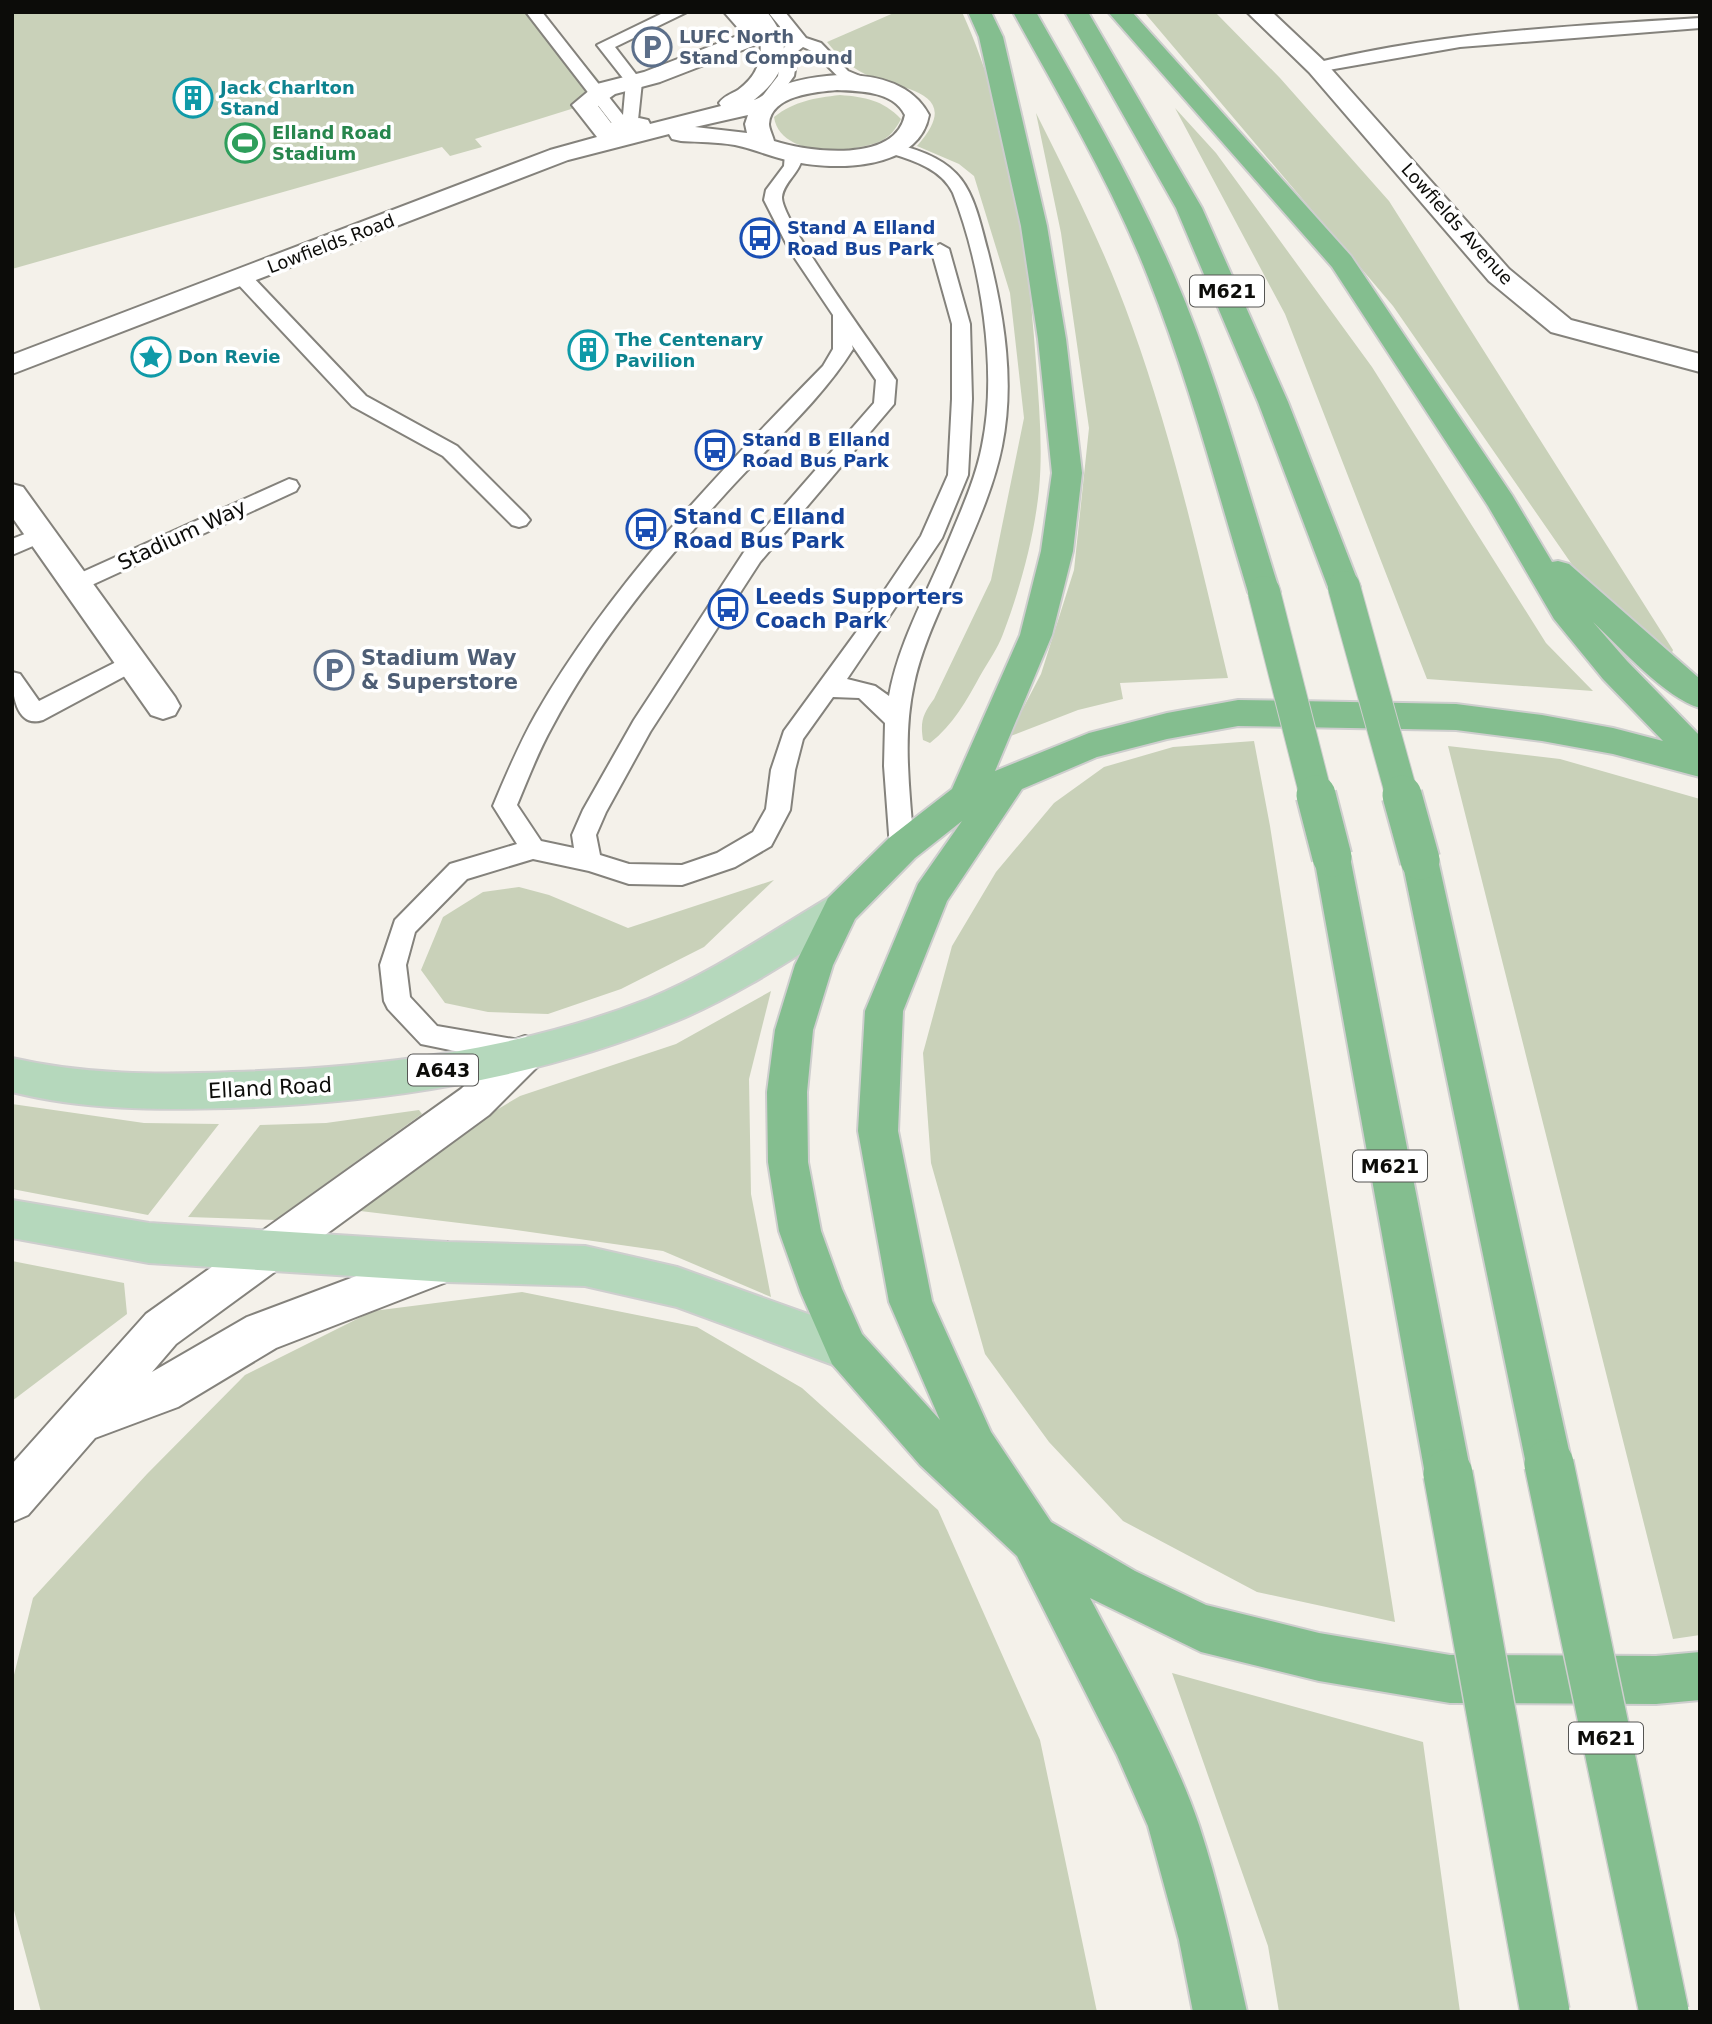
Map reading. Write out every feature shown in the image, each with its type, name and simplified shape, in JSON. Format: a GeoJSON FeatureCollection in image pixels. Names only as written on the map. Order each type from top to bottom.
{"type":"FeatureCollection","features":[{"type":"Feature","properties":{"kind":"highway"},"geometry":{"type":"LineString","coordinates":[[966,798],[1036,635],[1057,551],[1067,473],[1052,340],[1034,226],[990,37],[979,12]]}},
{"type":"Feature","properties":{"kind":"highway","name":"M621"},"geometry":{"type":"LineString","coordinates":[[1024,12],[1073,97],[1136,220],[1177,316],[1264,592],[1332,857],[1448,1474],[1545,2012]]}},
{"type":"Feature","properties":{"kind":"highway","name":"M621"},"geometry":{"type":"LineString","coordinates":[[1076,12],[1189,208],[1273,402],[1344,587],[1420,860],[1664,2012]]}},
{"type":"Feature","properties":{"kind":"highway"},"geometry":{"type":"LineString","coordinates":[[1119,12],[1342,262],[1501,502],[1565,611],[1615,670],[1700,758]]}},
{"type":"Feature","properties":{"kind":"highway"},"geometry":{"type":"LineString","coordinates":[[1523,540],[1682,684],[1700,696]]}},
{"type":"Feature","properties":{"kind":"highway"},"geometry":{"type":"LineString","coordinates":[[1700,764],[1614,741],[1456,717],[1238,713],[1167,726],[1089,746],[966,798],[902,848],[841,909],[814,965],[794,1030],[787,1092],[788,1162],[800,1231],[822,1293],[848,1349],[936,1450],[1034,1539],[1118,1588],[1201,1628],[1319,1657],[1450,1679],[1656,1680],[1700,1676]]}},
{"type":"Feature","properties":{"kind":"highway"},"geometry":{"type":"LineString","coordinates":[[1010,779],[931,895],[884,1011],[878,1131],[911,1302],[975,1447],[1034,1539],[1135,1737],[1172,1824],[1205,1940],[1220,2012]]}},
{"type":"Feature","properties":{"kind":"main road","name":"Elland Road"},"geometry":{"type":"LineString","coordinates":[[12,1075],[130,1092],[254,1090],[361,1082],[438,1071],[597,1035],[663,1010],[712,986],[841,909]]}},
{"type":"Feature","properties":{"kind":"main road","name":"Elland Road"},"geometry":{"type":"LineString","coordinates":[[12,1219],[149,1243],[447,1262],[585,1266],[677,1287],[848,1349]]}},
{"type":"Feature","properties":{"kind":"street"},"geometry":{"type":"LineString","coordinates":[[735,12],[749,26],[750,37],[745,41],[634,82],[606,89],[584,105],[605,132],[634,130],[718,109],[755,90],[768,74],[774,58],[768,27],[755,12]]}},
{"type":"Feature","properties":{"kind":"street","name":"Lowfields Avenue"},"geometry":{"type":"LineString","coordinates":[[1258,12],[1317,68],[1499,275],[1561,326],[1700,363]]}},
{"type":"Feature","properties":{"kind":"street","name":"Lowfields Road"},"geometry":{"type":"LineString","coordinates":[[12,365],[559,155],[634,130],[764,105],[793,90],[841,81],[886,90],[908,101],[917,116],[913,131],[892,149],[843,157],[794,154],[731,137],[634,130]]}},
{"type":"Feature","properties":{"kind":"street"},"geometry":{"type":"LineString","coordinates":[[763,147],[756,134],[755,120],[764,105]]}},
{"type":"Feature","properties":{"kind":"street"},"geometry":{"type":"LineString","coordinates":[[12,494],[26,541],[75,584],[163,706]]}},
{"type":"Feature","properties":{"kind":"street","name":"Elland Road"},"geometry":{"type":"LineString","coordinates":[[12,1499],[161,1329],[475,1101],[525,1053]]}},
{"type":"Feature","properties":{"kind":"street","name":"Elland Road"},"geometry":{"type":"LineString","coordinates":[[76,1423],[162,1391],[262,1332],[447,1262]]}},
{"type":"Feature","properties":{"kind":"lane"},"geometry":{"type":"LineString","coordinates":[[534,12],[598,95]]}},
{"type":"Feature","properties":{"kind":"lane"},"geometry":{"type":"LineString","coordinates":[[638,12],[650,25]]}},
{"type":"Feature","properties":{"kind":"lane"},"geometry":{"type":"LineString","coordinates":[[634,130],[634,82],[606,46],[678,12]]}},
{"type":"Feature","properties":{"kind":"lane"},"geometry":{"type":"LineString","coordinates":[[776,12],[800,41],[815,46],[842,74],[866,84]]}},
{"type":"Feature","properties":{"kind":"lane"},"geometry":{"type":"LineString","coordinates":[[1317,68],[1385,51],[1505,35],[1700,23]]}},
{"type":"Feature","properties":{"kind":"lane"},"geometry":{"type":"LineString","coordinates":[[764,105],[786,76],[790,50],[800,41]]}},
{"type":"Feature","properties":{"kind":"lane"},"geometry":{"type":"LineString","coordinates":[[892,149],[941,169],[955,180],[969,215],[990,294],[998,405],[991,449],[950,563],[912,645],[895,719],[902,848]]}},
{"type":"Feature","properties":{"kind":"lane"},"geometry":{"type":"LineString","coordinates":[[589,861],[584,835],[595,810],[664,693],[752,558],[869,425],[884,404],[887,380],[799,251],[774,200],[775,190],[793,166],[794,154]]}},
{"type":"Feature","properties":{"kind":"lane"},"geometry":{"type":"LineString","coordinates":[[525,1053],[430,1036],[397,1001],[393,965],[404,928],[459,871],[533,849],[589,861],[629,874],[682,875],[726,860],[762,839],[778,810],[783,770],[792,737],[931,538],[958,474],[962,400],[961,324],[940,249]]}},
{"type":"Feature","properties":{"kind":"lane"},"geometry":{"type":"LineString","coordinates":[[243,278],[359,401],[450,451],[519,520]]}},
{"type":"Feature","properties":{"kind":"lane"},"geometry":{"type":"LineString","coordinates":[[533,849],[505,806],[548,712],[604,627],[679,531],[838,361],[843,349],[842,316]]}},
{"type":"Feature","properties":{"kind":"lane","name":"Stadium Way"},"geometry":{"type":"LineString","coordinates":[[75,584],[289,486]]}},
{"type":"Feature","properties":{"kind":"lane"},"geometry":{"type":"LineString","coordinates":[[12,680],[35,714],[131,662]]}},
{"type":"Feature","properties":{"kind":"lane"},"geometry":{"type":"LineString","coordinates":[[827,690],[860,688],[877,697],[895,719]]}},
{"type":"Feature","properties":{"kind":"green space","name":"Elland Road Stadium"},"geometry":{"type":"Polygon","coordinates":[[[12,12],[542,12],[606,89],[584,105],[475,139],[482,147],[450,156],[442,147],[12,269],[12,12]]]}},
{"type":"Feature","properties":{"kind":"green space"},"geometry":{"type":"Polygon","coordinates":[[[896,12],[962,12],[979,53],[1004,139],[1022,230],[1040,426],[1037,508],[1026,563],[1009,617],[998,644],[965,703],[946,728],[930,743],[923,740],[923,718],[991,580],[1024,418],[1010,293],[974,176],[959,164],[917,146],[931,127],[935,113],[931,103],[910,89],[859,71],[827,42],[896,12]]]}},
{"type":"Feature","properties":{"kind":"green space"},"geometry":{"type":"Polygon","coordinates":[[[1144,12],[1215,12],[1280,78],[1389,201],[1673,650],[1666,667],[1591,592],[1393,306],[1144,12]]]}},
{"type":"Feature","properties":{"kind":"green space"},"geometry":{"type":"Polygon","coordinates":[[[840,95],[873,101],[901,119],[892,132],[879,142],[835,150],[802,146],[789,140],[779,130],[774,117],[790,107],[805,101],[840,95]]]}},
{"type":"Feature","properties":{"kind":"green space"},"geometry":{"type":"Polygon","coordinates":[[[1175,108],[1216,153],[1372,367],[1546,643],[1593,691],[1427,679],[1285,314],[1175,108]]]}},
{"type":"Feature","properties":{"kind":"green space"},"geometry":{"type":"Polygon","coordinates":[[[1036,113],[1122,298],[1147,369],[1185,500],[1228,678],[1120,683],[1123,699],[1078,710],[1008,737],[1041,674],[1074,570],[1089,428],[1061,233],[1036,113]]]}},
{"type":"Feature","properties":{"kind":"green space"},"geometry":{"type":"Polygon","coordinates":[[[1254,741],[1270,826],[1395,1622],[1257,1592],[1123,1521],[1049,1442],[985,1354],[931,1163],[923,1053],[952,946],[996,872],[1054,803],[1104,767],[1173,747],[1254,741]]]}},
{"type":"Feature","properties":{"kind":"green space"},"geometry":{"type":"Polygon","coordinates":[[[1448,746],[1560,759],[1700,799],[1700,1635],[1673,1639],[1448,746]]]}},
{"type":"Feature","properties":{"kind":"green space"},"geometry":{"type":"Polygon","coordinates":[[[774,880],[704,947],[621,989],[548,1014],[488,1012],[445,1003],[421,970],[443,917],[483,892],[519,887],[549,895],[628,928],[774,880]]]}},
{"type":"Feature","properties":{"kind":"green space"},"geometry":{"type":"Polygon","coordinates":[[[771,991],[749,1079],[751,1194],[771,1297],[663,1251],[352,1210],[429,1150],[520,1096],[676,1044],[771,991]]]}},
{"type":"Feature","properties":{"kind":"green space"},"geometry":{"type":"Polygon","coordinates":[[[12,1104],[144,1123],[219,1124],[148,1215],[12,1189],[12,1104]]]}},
{"type":"Feature","properties":{"kind":"green space"},"geometry":{"type":"Polygon","coordinates":[[[419,1110],[422,1114],[275,1220],[188,1217],[260,1125],[326,1123],[419,1110]]]}},
{"type":"Feature","properties":{"kind":"green space"},"geometry":{"type":"Polygon","coordinates":[[[12,1261],[124,1283],[127,1314],[12,1401],[12,1261]]]}},
{"type":"Feature","properties":{"kind":"green space"},"geometry":{"type":"Polygon","coordinates":[[[522,1292],[697,1327],[802,1388],[938,1510],[1040,1740],[1097,2012],[41,2012],[12,1903],[12,1683],[33,1598],[147,1474],[245,1375],[373,1311],[522,1292]]]}},
{"type":"Feature","properties":{"kind":"green space"},"geometry":{"type":"Polygon","coordinates":[[[1172,1673],[1423,1742],[1460,2012],[1279,2012],[1268,1946],[1172,1673]]]}},
{"type":"Feature","properties":{"kind":"place","name":"LUFC North Stand Compound"},"geometry":{"type":"Point","coordinates":[652,47]}},
{"type":"Feature","properties":{"kind":"place","name":"Jack Charlton Stand"},"geometry":{"type":"Point","coordinates":[193,98]}},
{"type":"Feature","properties":{"kind":"place","name":"Elland Road Stadium"},"geometry":{"type":"Point","coordinates":[245,143]}},
{"type":"Feature","properties":{"kind":"place","name":"Stand A Elland Road Bus Park"},"geometry":{"type":"Point","coordinates":[760,238]}},
{"type":"Feature","properties":{"kind":"place","name":"The Centenary Pavilion"},"geometry":{"type":"Point","coordinates":[588,350]}},
{"type":"Feature","properties":{"kind":"place","name":"Don Revie"},"geometry":{"type":"Point","coordinates":[151,357]}},
{"type":"Feature","properties":{"kind":"place","name":"Stand B Elland Road Bus Park"},"geometry":{"type":"Point","coordinates":[715,450]}},
{"type":"Feature","properties":{"kind":"place","name":"Stand C Elland Road Bus Park"},"geometry":{"type":"Point","coordinates":[646,529]}},
{"type":"Feature","properties":{"kind":"place","name":"Leeds Supporters Coach Park"},"geometry":{"type":"Point","coordinates":[728,609]}},
{"type":"Feature","properties":{"kind":"place","name":"Stadium Way & Superstore"},"geometry":{"type":"Point","coordinates":[334,670]}}]}
